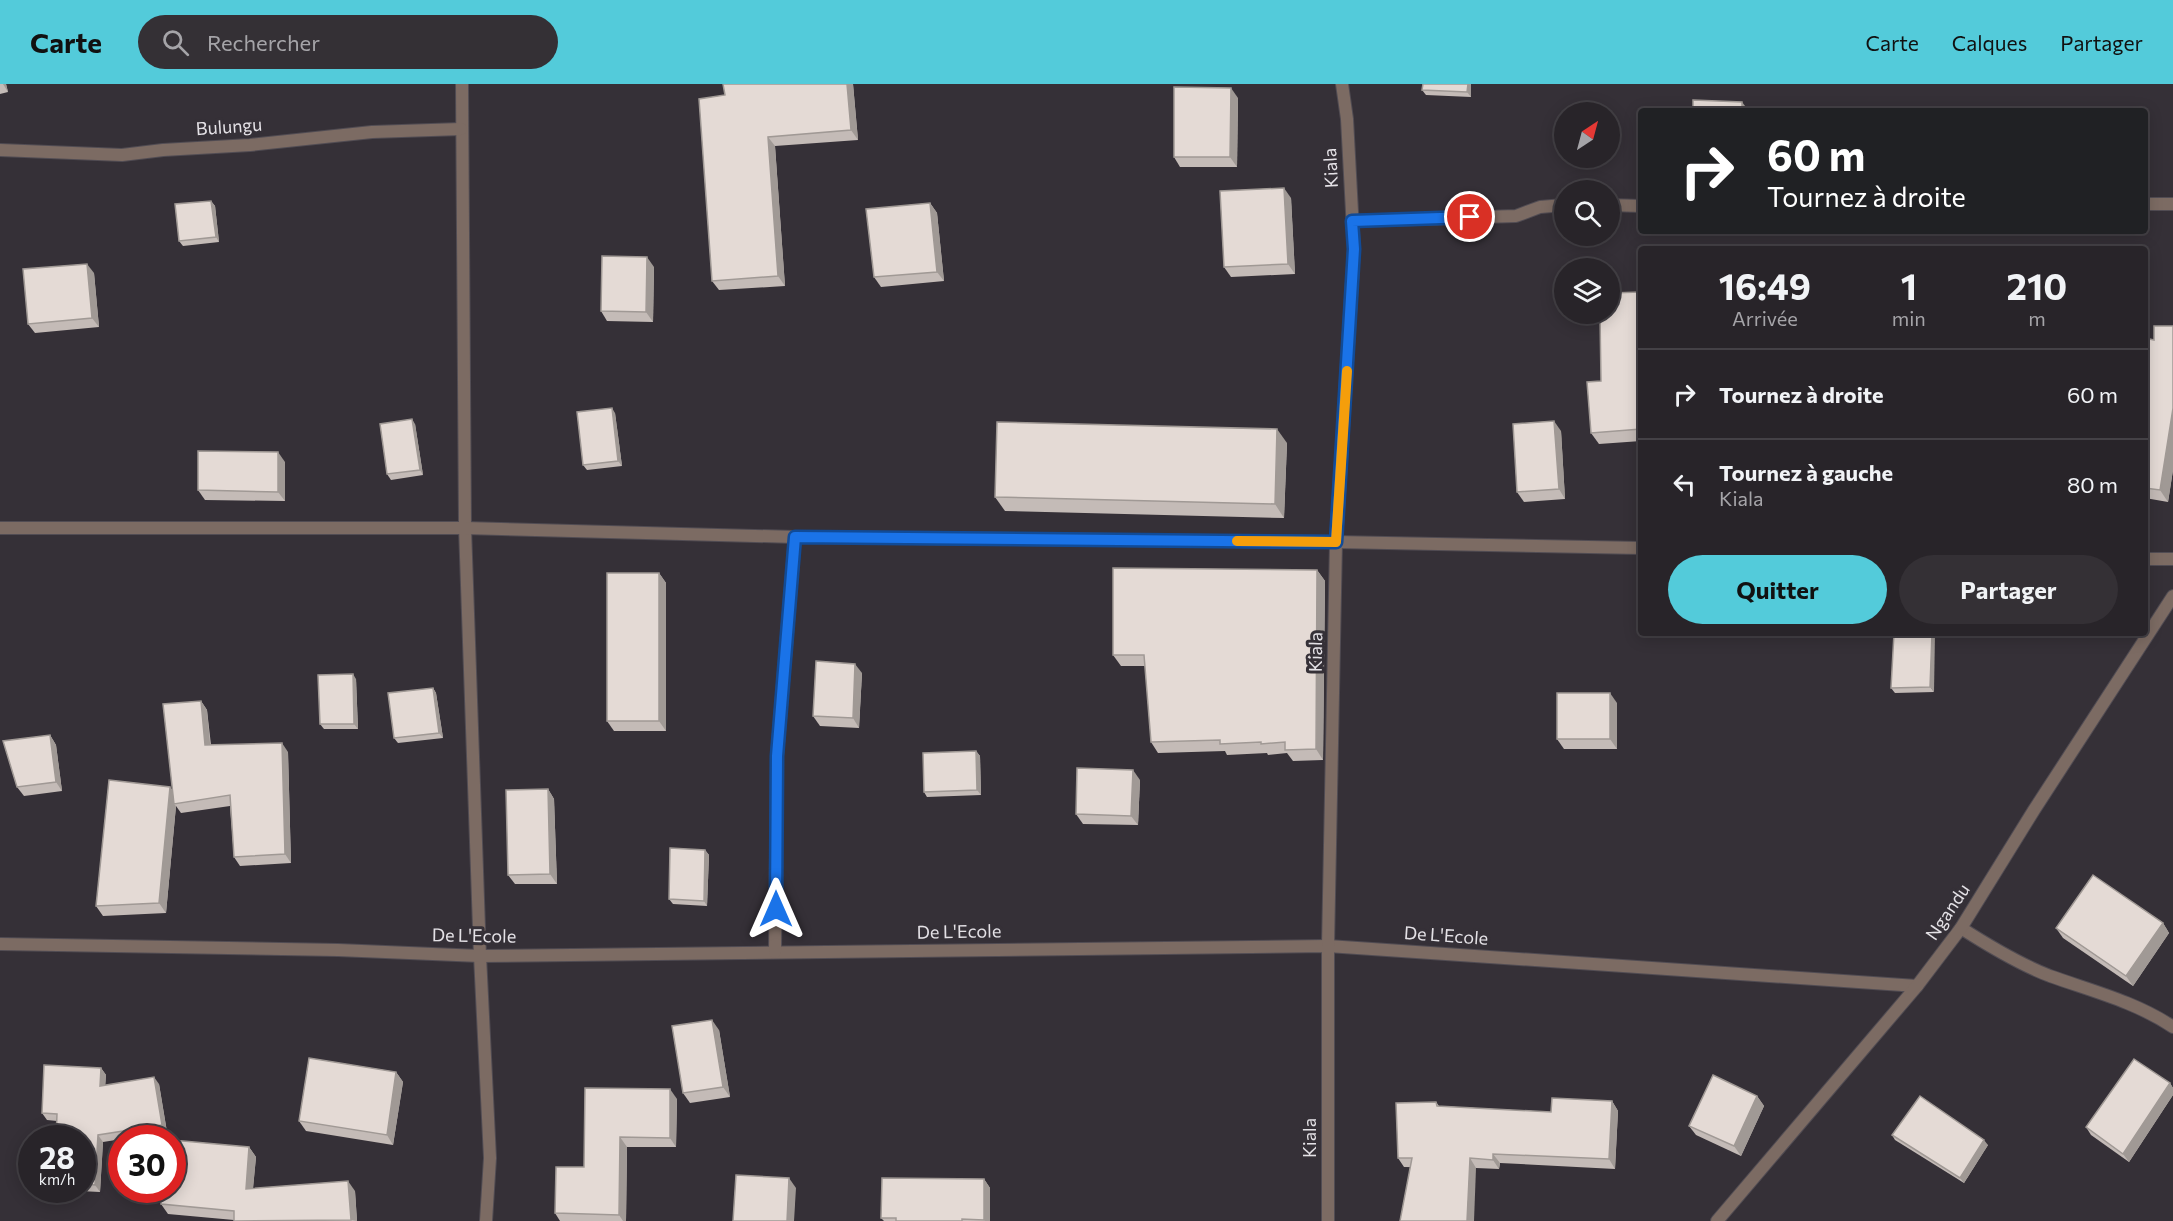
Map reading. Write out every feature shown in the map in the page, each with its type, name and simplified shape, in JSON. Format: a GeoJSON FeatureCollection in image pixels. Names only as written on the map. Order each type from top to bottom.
{"type":"FeatureCollection","features":[{"type":"Feature","properties":{"kind":"street"},"geometry":{"type":"LineString","coordinates":[[462,84],[465,528],[480,956],[490,1158],[486,1221]]}},
{"type":"Feature","properties":{"kind":"street","name":"Kiala"},"geometry":{"type":"LineString","coordinates":[[1328,1221],[1328,946],[1336,542],[1354,249],[1347,119],[1342,84]]}},
{"type":"Feature","properties":{"kind":"street","name":"Bulungu"},"geometry":{"type":"LineString","coordinates":[[0,150],[122,155],[372,132],[461,129]]}},
{"type":"Feature","properties":{"kind":"street"},"geometry":{"type":"LineString","coordinates":[[2148,204],[2173,204]]}},
{"type":"Feature","properties":{"kind":"street"},"geometry":{"type":"LineString","coordinates":[[1620,205],[1638,206]]}},
{"type":"Feature","properties":{"kind":"street"},"geometry":{"type":"LineString","coordinates":[[1352,221],[1516,216],[1540,207],[1554,206]]}},
{"type":"Feature","properties":{"kind":"street"},"geometry":{"type":"LineString","coordinates":[[0,528],[465,528],[795,537],[1336,542],[1638,548]]}},
{"type":"Feature","properties":{"kind":"street"},"geometry":{"type":"LineString","coordinates":[[775,952],[777,756],[795,537]]}},
{"type":"Feature","properties":{"kind":"street"},"geometry":{"type":"LineString","coordinates":[[2148,559],[2173,559]]}},
{"type":"Feature","properties":{"kind":"street","name":"Ngandu"},"geometry":{"type":"LineString","coordinates":[[2148,635],[2173,597]]}},
{"type":"Feature","properties":{"kind":"street","name":"Ngandu"},"geometry":{"type":"LineString","coordinates":[[1717,1221],[1917,986],[1961,928],[2034,810],[2148,636]]}},
{"type":"Feature","properties":{"kind":"street"},"geometry":{"type":"LineString","coordinates":[[1961,928],[1990,946],[2048,975],[2121,1000],[2173,1027]]}},
{"type":"Feature","properties":{"kind":"street","name":"De L'Ecole"},"geometry":{"type":"LineString","coordinates":[[0,944],[315,949],[480,956],[1328,946],[1917,986]]}},
{"type":"Feature","properties":{"kind":"building"},"geometry":{"type":"Polygon","coordinates":[[[723,84],[847,84],[851,130],[768,137],[778,276],[712,281],[699,99],[725,95],[723,84]]]}},
{"type":"Feature","properties":{"kind":"building"},"geometry":{"type":"Polygon","coordinates":[[[1423,84],[1468,84],[1467,92],[1422,90],[1423,84]]]}},
{"type":"Feature","properties":{"kind":"building"},"geometry":{"type":"Polygon","coordinates":[[[1174,87],[1231,88],[1230,157],[1174,157],[1174,87]]]}},
{"type":"Feature","properties":{"kind":"building"},"geometry":{"type":"Polygon","coordinates":[[[1693,100],[1742,102],[1742,108],[1693,108],[1693,100]]]}},
{"type":"Feature","properties":{"kind":"building"},"geometry":{"type":"Polygon","coordinates":[[[1284,188],[1288,264],[1224,267],[1220,191],[1284,188]]]}},
{"type":"Feature","properties":{"kind":"building"},"geometry":{"type":"Polygon","coordinates":[[[211,201],[216,237],[179,241],[175,204],[211,201]]]}},
{"type":"Feature","properties":{"kind":"building"},"geometry":{"type":"Polygon","coordinates":[[[930,203],[937,272],[874,277],[866,209],[930,203]]]}},
{"type":"Feature","properties":{"kind":"building"},"geometry":{"type":"Polygon","coordinates":[[[602,256],[647,257],[646,312],[601,311],[602,256]]]}},
{"type":"Feature","properties":{"kind":"building"},"geometry":{"type":"Polygon","coordinates":[[[87,264],[92,318],[28,324],[23,269],[87,264]]]}},
{"type":"Feature","properties":{"kind":"building"},"geometry":{"type":"Polygon","coordinates":[[[1638,292],[1638,429],[1591,433],[1587,382],[1601,381],[1600,324],[1620,324],[1620,293],[1638,292]]]}},
{"type":"Feature","properties":{"kind":"building"},"geometry":{"type":"Polygon","coordinates":[[[2154,326],[2173,326],[2173,408],[2160,490],[2148,488],[2148,339],[2154,340],[2154,326]]]}},
{"type":"Feature","properties":{"kind":"building"},"geometry":{"type":"Polygon","coordinates":[[[612,408],[618,461],[583,465],[577,412],[612,408]]]}},
{"type":"Feature","properties":{"kind":"building"},"geometry":{"type":"Polygon","coordinates":[[[412,419],[420,470],[387,474],[380,424],[412,419]]]}},
{"type":"Feature","properties":{"kind":"building"},"geometry":{"type":"Polygon","coordinates":[[[1554,421],[1559,489],[1517,492],[1513,424],[1554,421]]]}},
{"type":"Feature","properties":{"kind":"building"},"geometry":{"type":"Polygon","coordinates":[[[997,422],[1277,429],[1275,504],[995,497],[997,422]]]}},
{"type":"Feature","properties":{"kind":"building"},"geometry":{"type":"Polygon","coordinates":[[[198,451],[278,452],[278,492],[198,490],[198,451]]]}},
{"type":"Feature","properties":{"kind":"building"},"geometry":{"type":"Polygon","coordinates":[[[1113,568],[1317,570],[1316,749],[1285,750],[1285,742],[1220,744],[1220,740],[1151,742],[1144,655],[1113,655],[1113,568]]]}},
{"type":"Feature","properties":{"kind":"building"},"geometry":{"type":"Polygon","coordinates":[[[607,573],[659,573],[659,721],[607,721],[607,573]]]}},
{"type":"Feature","properties":{"kind":"building"},"geometry":{"type":"Polygon","coordinates":[[[1894,636],[1932,636],[1930,687],[1891,688],[1894,636]]]}},
{"type":"Feature","properties":{"kind":"building"},"geometry":{"type":"Polygon","coordinates":[[[816,661],[855,664],[853,718],[813,716],[816,661]]]}},
{"type":"Feature","properties":{"kind":"building"},"geometry":{"type":"Polygon","coordinates":[[[353,674],[354,724],[320,724],[318,675],[353,674]]]}},
{"type":"Feature","properties":{"kind":"building"},"geometry":{"type":"Polygon","coordinates":[[[433,688],[439,733],[394,738],[388,693],[433,688]]]}},
{"type":"Feature","properties":{"kind":"building"},"geometry":{"type":"Polygon","coordinates":[[[1557,693],[1610,693],[1610,739],[1557,739],[1557,693]]]}},
{"type":"Feature","properties":{"kind":"building"},"geometry":{"type":"Polygon","coordinates":[[[201,701],[205,745],[282,743],[285,854],[234,857],[230,795],[174,804],[163,704],[201,701]]]}},
{"type":"Feature","properties":{"kind":"building"},"geometry":{"type":"Polygon","coordinates":[[[50,735],[56,782],[17,787],[3,741],[50,735]]]}},
{"type":"Feature","properties":{"kind":"building"},"geometry":{"type":"Polygon","coordinates":[[[976,751],[977,790],[924,792],[923,753],[976,751]]]}},
{"type":"Feature","properties":{"kind":"building"},"geometry":{"type":"Polygon","coordinates":[[[1077,768],[1133,770],[1131,816],[1076,814],[1077,768]]]}},
{"type":"Feature","properties":{"kind":"building"},"geometry":{"type":"Polygon","coordinates":[[[109,780],[170,787],[159,903],[96,906],[109,780]]]}},
{"type":"Feature","properties":{"kind":"building"},"geometry":{"type":"Polygon","coordinates":[[[548,789],[550,874],[508,875],[506,790],[548,789]]]}},
{"type":"Feature","properties":{"kind":"building"},"geometry":{"type":"Polygon","coordinates":[[[670,848],[705,850],[704,901],[669,899],[670,848]]]}},
{"type":"Feature","properties":{"kind":"building"},"geometry":{"type":"Polygon","coordinates":[[[2093,875],[2163,923],[2126,976],[2056,928],[2093,875]]]}},
{"type":"Feature","properties":{"kind":"building"},"geometry":{"type":"Polygon","coordinates":[[[712,1020],[723,1087],[683,1093],[672,1026],[712,1020]]]}},
{"type":"Feature","properties":{"kind":"building"},"geometry":{"type":"Polygon","coordinates":[[[309,1058],[396,1072],[387,1135],[299,1121],[309,1058]]]}},
{"type":"Feature","properties":{"kind":"building"},"geometry":{"type":"Polygon","coordinates":[[[2134,1059],[2170,1083],[2123,1154],[2086,1127],[2134,1059]]]}},
{"type":"Feature","properties":{"kind":"building"},"geometry":{"type":"Polygon","coordinates":[[[44,1065],[101,1068],[100,1086],[154,1077],[162,1125],[108,1125],[108,1133],[98,1135],[96,1168],[96,1125],[57,1125],[57,1114],[42,1113],[44,1065]]]}},
{"type":"Feature","properties":{"kind":"building"},"geometry":{"type":"Polygon","coordinates":[[[1713,1075],[1757,1096],[1734,1146],[1689,1126],[1713,1075]]]}},
{"type":"Feature","properties":{"kind":"building"},"geometry":{"type":"Polygon","coordinates":[[[585,1088],[670,1089],[670,1138],[620,1137],[619,1215],[555,1213],[556,1167],[584,1167],[585,1088]]]}},
{"type":"Feature","properties":{"kind":"building"},"geometry":{"type":"Polygon","coordinates":[[[1920,1096],[1984,1140],[1960,1178],[1892,1135],[1920,1096]]]}},
{"type":"Feature","properties":{"kind":"building"},"geometry":{"type":"Polygon","coordinates":[[[1552,1098],[1612,1101],[1609,1159],[1493,1154],[1493,1160],[1470,1158],[1467,1221],[1400,1221],[1412,1158],[1398,1158],[1396,1103],[1436,1102],[1437,1106],[1551,1112],[1552,1098]]]}},
{"type":"Feature","properties":{"kind":"building"},"geometry":{"type":"Polygon","coordinates":[[[186,1141],[249,1147],[246,1189],[348,1181],[351,1220],[234,1221],[234,1211],[161,1204],[186,1203],[186,1141]]]}},
{"type":"Feature","properties":{"kind":"building"},"geometry":{"type":"Polygon","coordinates":[[[736,1175],[789,1178],[787,1221],[733,1221],[736,1175]]]}},
{"type":"Feature","properties":{"kind":"building"},"geometry":{"type":"Polygon","coordinates":[[[882,1178],[984,1179],[984,1220],[896,1221],[896,1218],[881,1218],[882,1178]]]}},
{"type":"Feature","properties":{"kind":"slow traffic"},"geometry":{"type":"LineString","coordinates":[[1237,541],[1336,542],[1347,371]]}},
{"type":"Feature","properties":{"kind":"route"},"geometry":{"type":"LineString","coordinates":[[776,909],[777,756],[795,537],[1336,542],[1354,249],[1352,221],[1470,217]]}}]}
